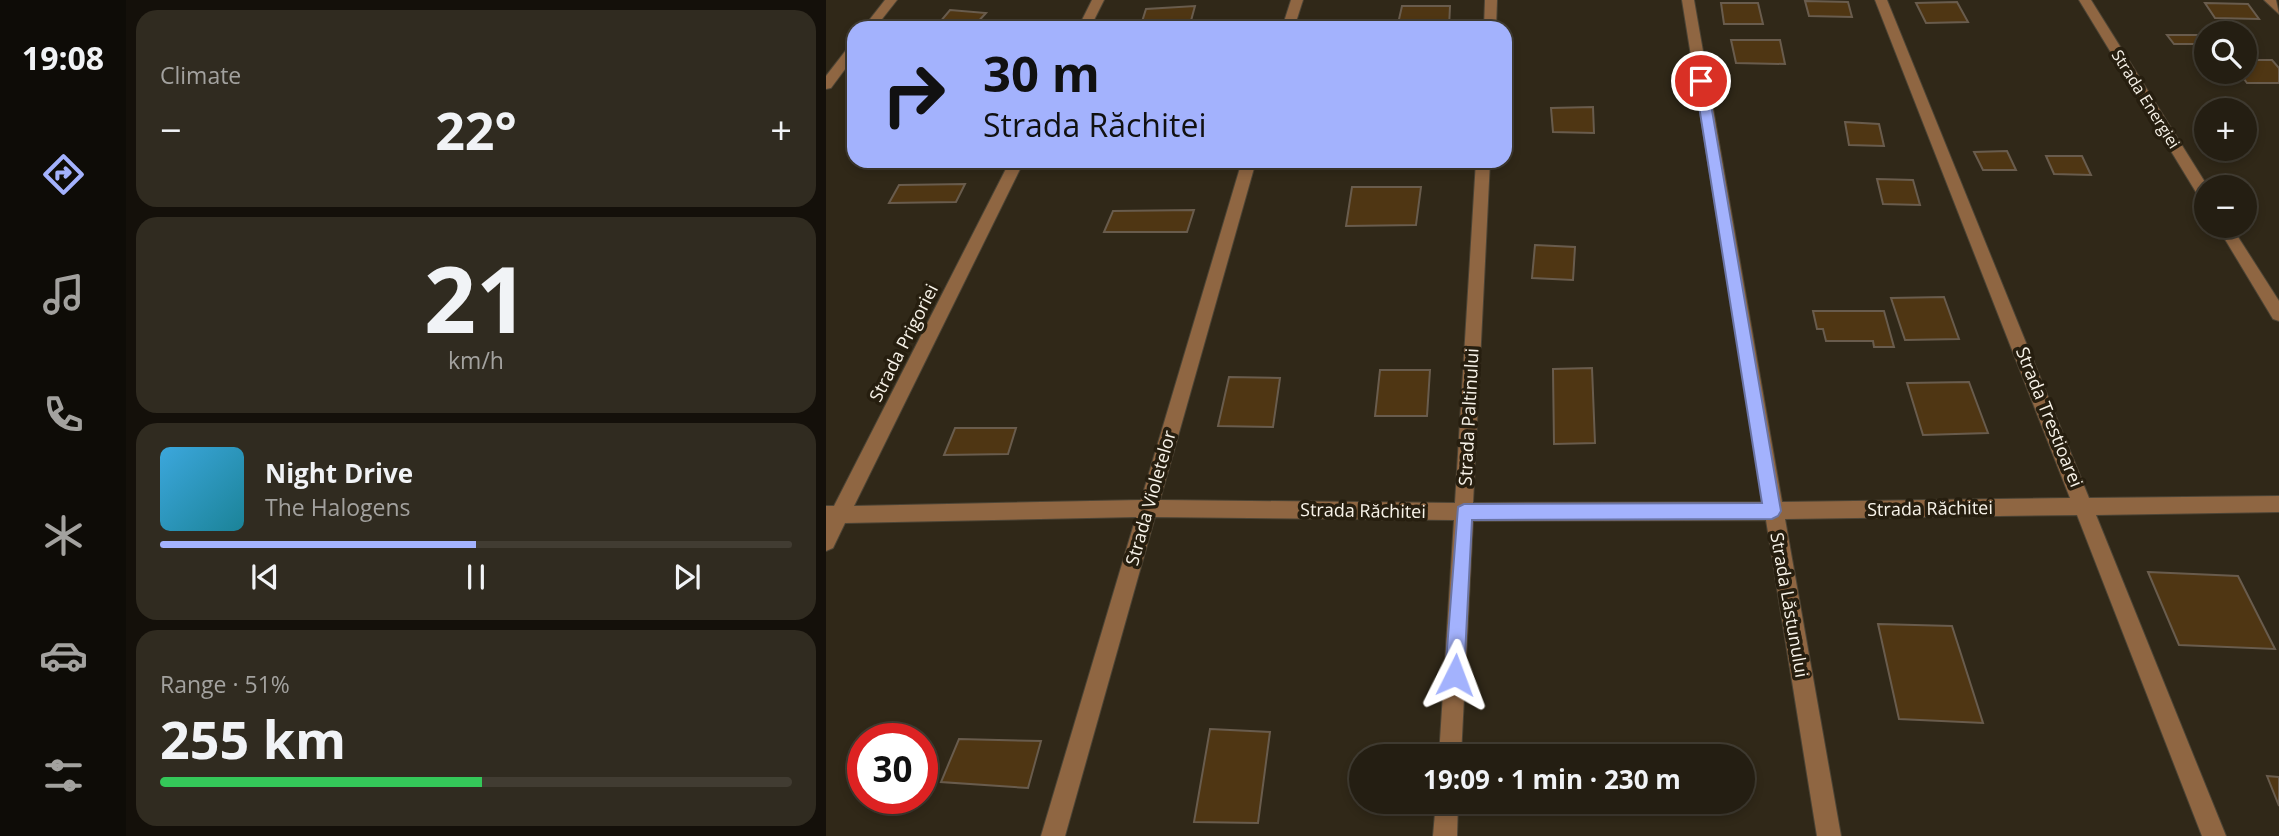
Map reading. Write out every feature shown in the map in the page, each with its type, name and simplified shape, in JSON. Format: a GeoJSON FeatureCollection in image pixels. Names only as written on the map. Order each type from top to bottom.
{"type":"FeatureCollection","features":[{"type":"Feature","properties":{"kind":"street"},"geometry":{"type":"LineString","coordinates":[[874,21],[891,0]]}},
{"type":"Feature","properties":{"kind":"street"},"geometry":{"type":"LineString","coordinates":[[1088,21],[1098,0]]}},
{"type":"Feature","properties":{"kind":"street"},"geometry":{"type":"LineString","coordinates":[[1290,21],[1297,0]]}},
{"type":"Feature","properties":{"kind":"street"},"geometry":{"type":"LineString","coordinates":[[1490,21],[1492,0]]}},
{"type":"Feature","properties":{"kind":"street","name":"Strada Lăstunului"},"geometry":{"type":"LineString","coordinates":[[1688,0],[1772,511],[1829,836]]}},
{"type":"Feature","properties":{"kind":"street","name":"Strada Trestioarei"},"geometry":{"type":"LineString","coordinates":[[1881,0],[2214,836]]}},
{"type":"Feature","properties":{"kind":"street","name":"Strada Energiei"},"geometry":{"type":"LineString","coordinates":[[2085,0],[2194,177]]}},
{"type":"Feature","properties":{"kind":"street"},"geometry":{"type":"LineString","coordinates":[[2270,0],[2279,10]]}},
{"type":"Feature","properties":{"kind":"street"},"geometry":{"type":"LineString","coordinates":[[826,85],[847,57]]}},
{"type":"Feature","properties":{"kind":"street","name":"Strada Prigoriei"},"geometry":{"type":"LineString","coordinates":[[826,542],[833,515],[1013,168]]}},
{"type":"Feature","properties":{"kind":"street","name":"Strada Violetelor"},"geometry":{"type":"LineString","coordinates":[[1053,836],[1248,168]]}},
{"type":"Feature","properties":{"kind":"street","name":"Strada Paltinului"},"geometry":{"type":"LineString","coordinates":[[1451,744],[1483,168]]}},
{"type":"Feature","properties":{"kind":"street"},"geometry":{"type":"LineString","coordinates":[[2231,238],[2279,315]]}},
{"type":"Feature","properties":{"kind":"street","name":"Strada Răchitei"},"geometry":{"type":"LineString","coordinates":[[833,515],[1148,508],[1464,512],[1772,511],[2279,504]]}},
{"type":"Feature","properties":{"kind":"street"},"geometry":{"type":"LineString","coordinates":[[1445,836],[1446,814]]}},
{"type":"Feature","properties":{"kind":"building"},"geometry":{"type":"Polygon","coordinates":[[[1805,1],[1848,2],[1852,17],[1809,16],[1805,1]]]}},
{"type":"Feature","properties":{"kind":"building"},"geometry":{"type":"Polygon","coordinates":[[[1957,2],[1968,22],[1926,23],[1916,3],[1957,2]]]}},
{"type":"Feature","properties":{"kind":"building"},"geometry":{"type":"Polygon","coordinates":[[[1721,3],[1758,3],[1763,24],[1724,24],[1721,3]]]}},
{"type":"Feature","properties":{"kind":"building"},"geometry":{"type":"Polygon","coordinates":[[[2205,3],[2248,4],[2259,19],[2215,18],[2205,3]]]}},
{"type":"Feature","properties":{"kind":"building"},"geometry":{"type":"Polygon","coordinates":[[[1195,6],[1191,21],[1142,21],[1146,9],[1195,6]]]}},
{"type":"Feature","properties":{"kind":"building"},"geometry":{"type":"Polygon","coordinates":[[[1402,6],[1450,6],[1449,21],[1399,21],[1402,6]]]}},
{"type":"Feature","properties":{"kind":"building"},"geometry":{"type":"Polygon","coordinates":[[[950,10],[986,13],[979,21],[941,21],[950,10]]]}},
{"type":"Feature","properties":{"kind":"building"},"geometry":{"type":"Polygon","coordinates":[[[2167,35],[2194,35],[2194,44],[2174,44],[2167,35]]]}},
{"type":"Feature","properties":{"kind":"building"},"geometry":{"type":"Polygon","coordinates":[[[1731,40],[1780,40],[1785,64],[1736,63],[1731,40]]]}},
{"type":"Feature","properties":{"kind":"building"},"geometry":{"type":"Polygon","coordinates":[[[2257,60],[2272,60],[2279,68],[2279,83],[2257,83],[2257,60]]]}},
{"type":"Feature","properties":{"kind":"building"},"geometry":{"type":"Polygon","coordinates":[[[1593,107],[1594,133],[1553,132],[1551,108],[1593,107]]]}},
{"type":"Feature","properties":{"kind":"building"},"geometry":{"type":"Polygon","coordinates":[[[1845,122],[1879,124],[1884,146],[1849,145],[1845,122]]]}},
{"type":"Feature","properties":{"kind":"building"},"geometry":{"type":"Polygon","coordinates":[[[2007,151],[2016,170],[1983,170],[1974,152],[2007,151]]]}},
{"type":"Feature","properties":{"kind":"building"},"geometry":{"type":"Polygon","coordinates":[[[2046,156],[2082,156],[2091,175],[2054,174],[2046,156]]]}},
{"type":"Feature","properties":{"kind":"building"},"geometry":{"type":"Polygon","coordinates":[[[1877,179],[1913,180],[1920,205],[1883,204],[1877,179]]]}},
{"type":"Feature","properties":{"kind":"building"},"geometry":{"type":"Polygon","coordinates":[[[965,184],[956,202],[889,203],[899,185],[965,184]]]}},
{"type":"Feature","properties":{"kind":"building"},"geometry":{"type":"Polygon","coordinates":[[[1352,187],[1421,187],[1416,225],[1346,226],[1352,187]]]}},
{"type":"Feature","properties":{"kind":"building"},"geometry":{"type":"Polygon","coordinates":[[[1194,210],[1187,232],[1104,232],[1113,211],[1194,210]]]}},
{"type":"Feature","properties":{"kind":"building"},"geometry":{"type":"Polygon","coordinates":[[[1535,245],[1575,247],[1573,280],[1532,278],[1535,245]]]}},
{"type":"Feature","properties":{"kind":"building"},"geometry":{"type":"Polygon","coordinates":[[[1944,297],[1959,339],[1905,340],[1891,298],[1944,297]]]}},
{"type":"Feature","properties":{"kind":"building"},"geometry":{"type":"Polygon","coordinates":[[[1813,311],[1884,311],[1894,347],[1874,347],[1873,341],[1826,341],[1823,329],[1817,329],[1813,311]]]}},
{"type":"Feature","properties":{"kind":"building"},"geometry":{"type":"Polygon","coordinates":[[[1592,368],[1595,443],[1554,444],[1553,369],[1592,368]]]}},
{"type":"Feature","properties":{"kind":"building"},"geometry":{"type":"Polygon","coordinates":[[[1380,370],[1430,370],[1427,416],[1375,416],[1380,370]]]}},
{"type":"Feature","properties":{"kind":"building"},"geometry":{"type":"Polygon","coordinates":[[[1229,377],[1280,378],[1273,427],[1218,426],[1229,377]]]}},
{"type":"Feature","properties":{"kind":"building"},"geometry":{"type":"Polygon","coordinates":[[[1969,382],[1988,433],[1923,435],[1907,383],[1969,382]]]}},
{"type":"Feature","properties":{"kind":"building"},"geometry":{"type":"Polygon","coordinates":[[[955,428],[1016,428],[1008,454],[944,455],[955,428]]]}},
{"type":"Feature","properties":{"kind":"building"},"geometry":{"type":"Polygon","coordinates":[[[2148,572],[2238,576],[2275,649],[2179,645],[2148,572]]]}},
{"type":"Feature","properties":{"kind":"building"},"geometry":{"type":"Polygon","coordinates":[[[1878,624],[1952,626],[1983,723],[1899,719],[1878,624]]]}},
{"type":"Feature","properties":{"kind":"building"},"geometry":{"type":"Polygon","coordinates":[[[1210,729],[1270,732],[1258,823],[1194,822],[1210,729]]]}},
{"type":"Feature","properties":{"kind":"building"},"geometry":{"type":"Polygon","coordinates":[[[959,739],[1041,741],[1028,788],[941,782],[959,739]]]}},
{"type":"Feature","properties":{"kind":"building"},"geometry":{"type":"Polygon","coordinates":[[[2267,776],[2279,777],[2279,806],[2267,776]]]}},
{"type":"Feature","properties":{"kind":"route"},"geometry":{"type":"LineString","coordinates":[[1455,675],[1464,512],[1772,511],[1701,81]]}}]}
